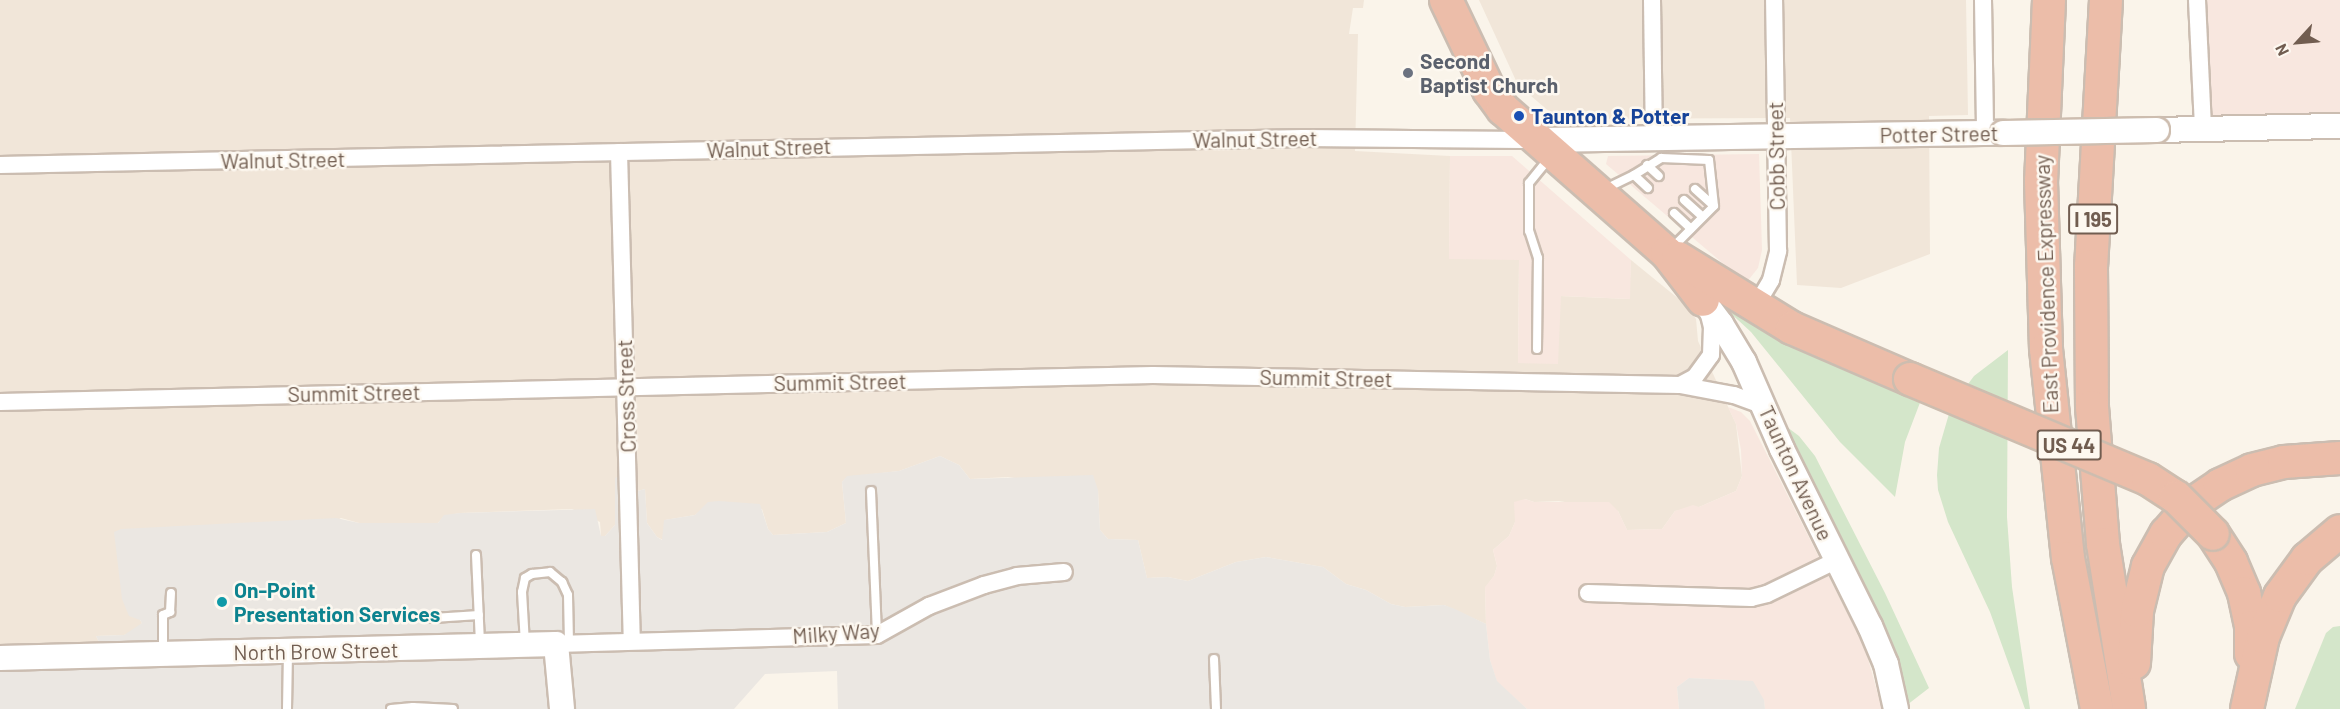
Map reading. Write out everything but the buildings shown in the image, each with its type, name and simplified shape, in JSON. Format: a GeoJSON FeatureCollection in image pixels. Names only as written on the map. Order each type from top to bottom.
{"type":"FeatureCollection","features":[{"type":"Feature","properties":{"kind":"highway","name":"Taunton Avenue"},"geometry":{"type":"LineString","coordinates":[[1446,0],[1489,90],[1503,109],[1667,253],[1702,300]]}},
{"type":"Feature","properties":{"kind":"highway","name":"East Providence Expressway"},"geometry":{"type":"LineString","coordinates":[[2049,0],[2040,181],[2046,349],[2067,546],[2097,709]]}},
{"type":"Feature","properties":{"kind":"highway","name":"East Providence Expressway"},"geometry":{"type":"LineString","coordinates":[[2106,0],[2092,248],[2092,407],[2103,544],[2129,709]]}},
{"type":"Feature","properties":{"kind":"highway","name":"Taunton Avenue"},"geometry":{"type":"LineString","coordinates":[[1667,253],[1697,268],[1755,307]]}},
{"type":"Feature","properties":{"kind":"highway","name":"US 44"},"geometry":{"type":"LineString","coordinates":[[1755,307],[1812,338],[2148,479],[2176,497],[2213,534],[2232,562],[2249,610],[2252,646],[2246,709]]}},
{"type":"Feature","properties":{"kind":"highway"},"geometry":{"type":"LineString","coordinates":[[2135,709],[2134,658],[2142,589],[2156,550],[2179,518],[2205,494],[2252,470],[2284,462],[2340,458]]}},
{"type":"Feature","properties":{"kind":"highway"},"geometry":{"type":"LineString","coordinates":[[2246,709],[2263,637],[2280,596],[2307,559],[2340,531]]}},
{"type":"Feature","properties":{"kind":"street"},"geometry":{"type":"LineString","coordinates":[[1652,0],[1659,145]]}},
{"type":"Feature","properties":{"kind":"street","name":"Cobb Street"},"geometry":{"type":"LineString","coordinates":[[1755,307],[1771,280],[1776,262],[1774,0]]}},
{"type":"Feature","properties":{"kind":"street"},"geometry":{"type":"LineString","coordinates":[[1983,0],[1994,133]]}},
{"type":"Feature","properties":{"kind":"street"},"geometry":{"type":"LineString","coordinates":[[2197,0],[2203,129]]}},
{"type":"Feature","properties":{"kind":"street","name":"Potter Street"},"geometry":{"type":"LineString","coordinates":[[1545,146],[1659,145],[1776,136],[2340,126]]}},
{"type":"Feature","properties":{"kind":"street","name":"Walnut Street"},"geometry":{"type":"LineString","coordinates":[[0,165],[1291,138],[1545,146]]}},
{"type":"Feature","properties":{"kind":"street","name":"Cross Street"},"geometry":{"type":"LineString","coordinates":[[619,152],[632,641]]}},
{"type":"Feature","properties":{"kind":"street"},"geometry":{"type":"LineString","coordinates":[[1680,386],[1695,377],[1711,355],[1712,327],[1702,300]]}},
{"type":"Feature","properties":{"kind":"street","name":"Taunton Avenue"},"geometry":{"type":"LineString","coordinates":[[1702,300],[1736,349],[1782,449],[1879,645],[1891,680],[1896,709]]}},
{"type":"Feature","properties":{"kind":"street","name":"Summit Street"},"geometry":{"type":"LineString","coordinates":[[0,402],[1153,375],[1680,386],[1734,395],[1764,406]]}},
{"type":"Feature","properties":{"kind":"street"},"geometry":{"type":"LineString","coordinates":[[1588,592],[1751,598],[1775,591],[1837,560]]}},
{"type":"Feature","properties":{"kind":"street","name":"Milky Way"},"geometry":{"type":"LineString","coordinates":[[632,641],[876,635],[929,606],[984,585],[1017,576],[1064,572]]}},
{"type":"Feature","properties":{"kind":"street","name":"North Brow Street"},"geometry":{"type":"LineString","coordinates":[[0,658],[480,647],[632,641]]}},
{"type":"Feature","properties":{"kind":"street"},"geometry":{"type":"LineString","coordinates":[[562,643],[562,709]]}},
{"type":"Feature","properties":{"kind":"lane"},"geometry":{"type":"LineString","coordinates":[[1659,145],[1669,165]]}},
{"type":"Feature","properties":{"kind":"lane"},"geometry":{"type":"LineString","coordinates":[[1597,192],[1634,176],[1647,165],[1659,145]]}},
{"type":"Feature","properties":{"kind":"lane"},"geometry":{"type":"LineString","coordinates":[[1659,145],[1709,160],[1714,206]]}},
{"type":"Feature","properties":{"kind":"lane"},"geometry":{"type":"LineString","coordinates":[[1537,349],[1538,258],[1529,231],[1529,183],[1545,146]]}},
{"type":"Feature","properties":{"kind":"lane"},"geometry":{"type":"LineString","coordinates":[[1647,165],[1659,176]]}},
{"type":"Feature","properties":{"kind":"lane"},"geometry":{"type":"LineString","coordinates":[[1634,176],[1648,188]]}},
{"type":"Feature","properties":{"kind":"lane"},"geometry":{"type":"LineString","coordinates":[[1695,189],[1714,206]]}},
{"type":"Feature","properties":{"kind":"lane"},"geometry":{"type":"LineString","coordinates":[[1684,200],[1703,217]]}},
{"type":"Feature","properties":{"kind":"lane"},"geometry":{"type":"LineString","coordinates":[[1667,253],[1714,206]]}},
{"type":"Feature","properties":{"kind":"lane"},"geometry":{"type":"LineString","coordinates":[[1674,213],[1691,229]]}},
{"type":"Feature","properties":{"kind":"lane"},"geometry":{"type":"LineString","coordinates":[[871,491],[876,635]]}},
{"type":"Feature","properties":{"kind":"lane"},"geometry":{"type":"LineString","coordinates":[[476,555],[480,647]]}},
{"type":"Feature","properties":{"kind":"lane"},"geometry":{"type":"LineString","coordinates":[[525,645],[522,592],[525,578],[532,573],[550,572],[562,582],[568,595],[562,643]]}},
{"type":"Feature","properties":{"kind":"lane"},"geometry":{"type":"LineString","coordinates":[[163,654],[163,615],[170,612],[171,593]]}},
{"type":"Feature","properties":{"kind":"lane"},"geometry":{"type":"LineString","coordinates":[[433,618],[479,615]]}},
{"type":"Feature","properties":{"kind":"lane"},"geometry":{"type":"LineString","coordinates":[[286,709],[288,652]]}},
{"type":"Feature","properties":{"kind":"lane"},"geometry":{"type":"LineString","coordinates":[[1214,659],[1216,709]]}},
{"type":"Feature","properties":{"kind":"lane"},"geometry":{"type":"LineString","coordinates":[[391,709],[413,707],[453,709]]}},
{"type":"Feature","properties":{"kind":"shaded area"},"geometry":{"type":"Polygon","coordinates":[[[0,0],[1364,0],[1363,8],[1353,8],[1349,34],[1358,34],[1355,151],[1450,156],[1449,259],[1519,259],[1518,363],[1560,296],[1629,299],[1631,260],[1685,304],[1696,319],[1698,341],[1736,424],[1742,476],[1736,491],[1699,507],[1675,511],[1662,529],[1627,530],[1618,511],[1559,501],[1534,502],[1525,499],[1509,536],[1493,550],[1497,566],[1494,576],[1485,588],[1486,624],[1444,605],[1405,607],[1391,604],[1366,590],[1346,584],[1323,567],[1266,557],[1236,562],[1188,581],[1168,577],[1147,578],[1138,540],[1108,539],[1100,530],[1098,490],[1008,477],[970,479],[959,465],[940,456],[899,471],[847,477],[842,482],[846,523],[827,532],[773,535],[768,529],[762,509],[704,508],[695,515],[665,520],[663,540],[657,537],[647,523],[645,489],[634,492],[615,478],[617,516],[615,525],[605,536],[601,536],[600,522],[572,509],[460,513],[444,516],[438,523],[359,523],[341,518],[140,620],[142,623],[134,631],[124,635],[96,636],[102,648],[0,654],[0,0]]]}},
{"type":"Feature","properties":{"kind":"shaded area"},"geometry":{"type":"Polygon","coordinates":[[[1479,0],[1966,0],[1968,115],[1929,116],[1930,254],[1841,288],[1797,285],[1790,118],[1558,119],[1518,85],[1479,0]]]}},
{"type":"Feature","properties":{"kind":"shaded area"},"geometry":{"type":"Polygon","coordinates":[[[2196,0],[2340,0],[2340,127],[2205,128],[2196,0]]]}},
{"type":"Feature","properties":{"kind":"shaded area"},"geometry":{"type":"Polygon","coordinates":[[[1759,154],[1762,250],[1758,268],[1746,283],[1606,164],[1608,156],[1759,154]]]}},
{"type":"Feature","properties":{"kind":"shaded area"},"geometry":{"type":"Polygon","coordinates":[[[1450,156],[1512,156],[1631,260],[1630,299],[1561,296],[1558,364],[1518,363],[1519,260],[1449,259],[1450,156]]]}},
{"type":"Feature","properties":{"kind":"shaded area"},"geometry":{"type":"Polygon","coordinates":[[[1728,407],[1741,412],[1750,421],[1865,648],[1882,709],[1765,709],[1764,700],[1731,680],[1689,678],[1677,687],[1679,709],[1527,709],[1497,682],[1490,660],[1486,624],[1485,587],[1494,576],[1497,566],[1493,550],[1509,536],[1515,522],[1514,502],[1525,499],[1534,502],[1609,502],[1618,511],[1627,530],[1662,529],[1675,511],[1693,505],[1699,507],[1736,491],[1742,476],[1741,450],[1736,424],[1728,407]]]}},
{"type":"Feature","properties":{"kind":"shaded area"},"geometry":{"type":"Polygon","coordinates":[[[940,456],[959,465],[970,479],[1093,475],[1098,490],[1100,530],[1108,539],[1138,540],[1147,578],[1168,577],[1188,581],[1236,562],[1266,557],[1323,567],[1346,584],[1366,590],[1391,604],[1405,607],[1444,605],[1455,609],[1486,624],[1490,660],[1497,681],[1527,709],[838,709],[837,671],[765,674],[734,709],[0,709],[0,654],[102,648],[96,636],[124,635],[142,623],[129,616],[122,599],[114,532],[121,529],[336,518],[359,523],[438,523],[444,515],[460,513],[595,509],[601,536],[605,536],[615,525],[615,478],[619,476],[630,483],[634,492],[645,489],[647,523],[662,540],[664,520],[695,515],[708,502],[719,501],[760,504],[768,529],[773,535],[827,532],[846,523],[842,482],[847,476],[899,471],[940,456]]]}},
{"type":"Feature","properties":{"kind":"shaded area"},"geometry":{"type":"Polygon","coordinates":[[[1689,678],[1753,681],[1764,700],[1765,709],[1679,709],[1677,687],[1689,678]]]}},
{"type":"Feature","properties":{"kind":"green space"},"geometry":{"type":"Polygon","coordinates":[[[1728,305],[1921,400],[1905,442],[1895,497],[1840,442],[1751,332],[1725,308],[1728,305]]]}},
{"type":"Feature","properties":{"kind":"green space"},"geometry":{"type":"Polygon","coordinates":[[[2008,350],[2007,517],[2012,587],[2030,709],[2025,709],[1990,612],[1948,522],[1938,490],[1937,475],[1939,448],[1951,407],[1974,376],[2008,350]]]}},
{"type":"Feature","properties":{"kind":"green space"},"geometry":{"type":"Polygon","coordinates":[[[1783,424],[1799,436],[1815,456],[1885,593],[1929,688],[1907,705],[1896,662],[1783,424]]]}},
{"type":"Feature","properties":{"kind":"green space"},"geometry":{"type":"Polygon","coordinates":[[[2340,626],[2340,709],[2295,709],[2326,633],[2333,627],[2340,626]]]}},
{"type":"Feature","properties":{"kind":"place","name":"Second Baptist Church"},"geometry":{"type":"Point","coordinates":[1408,73]}},
{"type":"Feature","properties":{"kind":"place","name":"Taunton & Potter"},"geometry":{"type":"Point","coordinates":[1519,116]}},
{"type":"Feature","properties":{"kind":"place","name":"On-Point Presentation Services"},"geometry":{"type":"Point","coordinates":[222,602]}}]}
